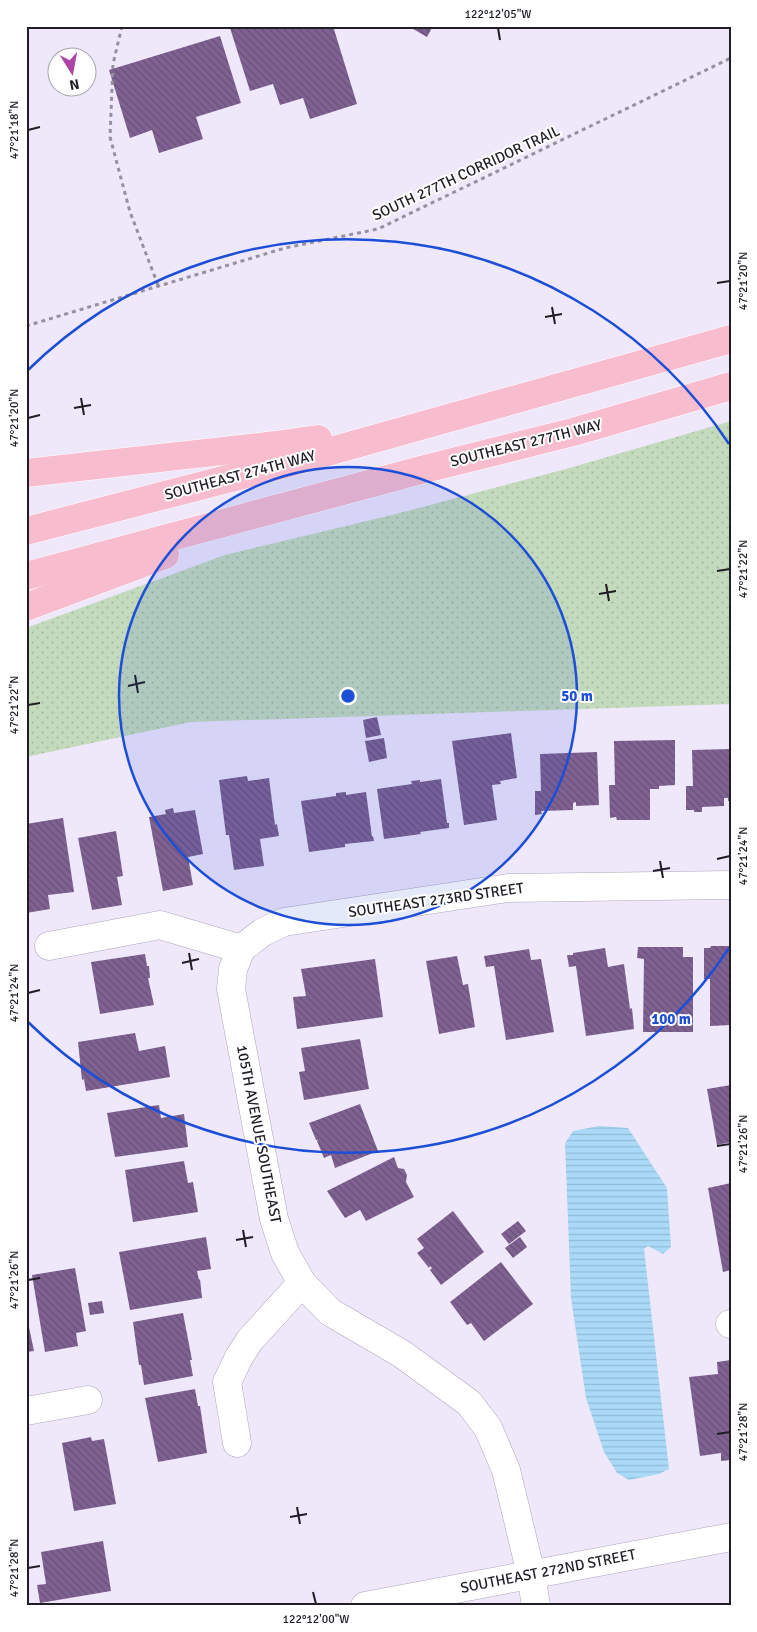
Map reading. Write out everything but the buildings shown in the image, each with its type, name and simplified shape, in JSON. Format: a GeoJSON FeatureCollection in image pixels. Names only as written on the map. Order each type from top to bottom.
{"type":"FeatureCollection","features":[{"type":"Feature","properties":{"kind":"main road"},"geometry":{"type":"LineString","coordinates":[[26,473],[276,446],[452,416],[731,340]]}},
{"type":"Feature","properties":{"kind":"main road","name":"SOUTHEAST 277TH WAY"},"geometry":{"type":"LineString","coordinates":[[320,496],[573,432],[731,386]]}},
{"type":"Feature","properties":{"kind":"main road","name":"SOUTHEAST 274TH WAY"},"geometry":{"type":"LineString","coordinates":[[26,532],[282,465],[452,416]]}},
{"type":"Feature","properties":{"kind":"main road"},"geometry":{"type":"LineString","coordinates":[[26,576],[320,496]]}},
{"type":"Feature","properties":{"kind":"main road"},"geometry":{"type":"LineString","coordinates":[[26,607],[320,496]]}},
{"type":"Feature","properties":{"kind":"street","name":"SOUTHEAST 273RD STREET"},"geometry":{"type":"LineString","coordinates":[[240,949],[263,932],[284,922],[508,888],[731,885]]}},
{"type":"Feature","properties":{"kind":"street"},"geometry":{"type":"LineString","coordinates":[[49,946],[160,925],[240,949]]}},
{"type":"Feature","properties":{"kind":"street","name":"105TH AVENUE SOUTHEAST"},"geometry":{"type":"LineString","coordinates":[[240,949],[233,969],[231,989],[274,1218],[285,1252],[302,1283],[330,1312],[402,1354],[468,1403],[488,1428],[506,1470],[531,1574],[536,1606]]}},
{"type":"Feature","properties":{"kind":"street"},"geometry":{"type":"LineString","coordinates":[[237,1443],[227,1382],[238,1357],[250,1340],[302,1283]]}},
{"type":"Feature","properties":{"kind":"street"},"geometry":{"type":"LineString","coordinates":[[26,1411],[88,1400]]}},
{"type":"Feature","properties":{"kind":"street","name":"SOUTHEAST 272ND STREET"},"geometry":{"type":"LineString","coordinates":[[365,1606],[731,1537]]}},
{"type":"Feature","properties":{"kind":"path"},"geometry":{"type":"LineString","coordinates":[[122,26],[113,64],[110,137],[130,212],[158,285]]}},
{"type":"Feature","properties":{"kind":"path","name":"SOUTH 277TH CORRIDOR TRAIL"},"geometry":{"type":"LineString","coordinates":[[26,326],[285,248],[378,229],[731,58]]}},
{"type":"Feature","properties":{"kind":"green space"},"geometry":{"type":"Polygon","coordinates":[[[731,421],[731,704],[191,722],[26,757],[26,628],[225,555],[396,514],[566,469],[731,421]]]}},
{"type":"Feature","properties":{"kind":"water"},"geometry":{"type":"Polygon","coordinates":[[[599,1126],[628,1128],[667,1188],[671,1247],[663,1254],[648,1246],[644,1249],[669,1469],[659,1474],[629,1480],[617,1473],[604,1452],[586,1398],[571,1298],[565,1143],[573,1131],[599,1126]]]}}]}
